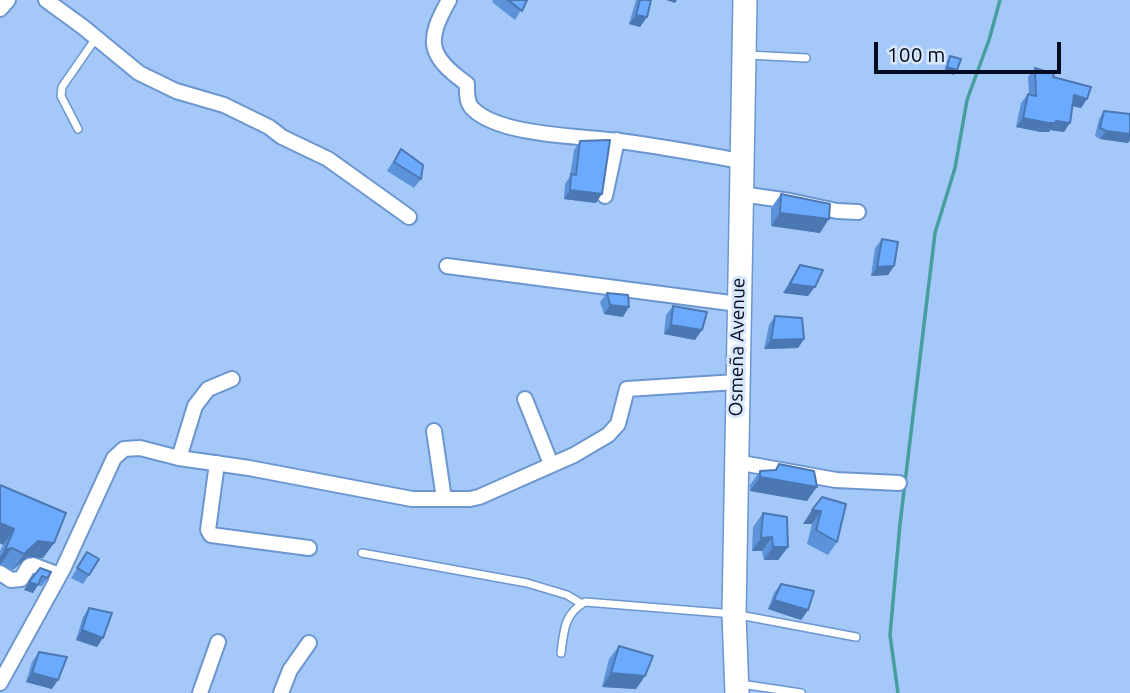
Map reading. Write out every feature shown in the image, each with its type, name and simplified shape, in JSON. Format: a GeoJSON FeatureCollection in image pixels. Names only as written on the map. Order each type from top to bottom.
{"type":"FeatureCollection","features":[{"type":"Feature","properties":{"kind":"main road","name":"Osmeña Avenue"},"geometry":{"type":"LineString","coordinates":[[737,688],[734,614],[736,382],[745,0]]}},
{"type":"Feature","properties":{"kind":"street"},"geometry":{"type":"LineString","coordinates":[[0,9],[8,0]]}},
{"type":"Feature","properties":{"kind":"street"},"geometry":{"type":"LineString","coordinates":[[46,0],[139,73],[176,91],[224,105],[269,127],[328,159],[409,216]]}},
{"type":"Feature","properties":{"kind":"street"},"geometry":{"type":"LineString","coordinates":[[449,0],[436,23],[433,43],[454,74],[467,84],[468,102],[472,109],[494,121],[541,134],[617,140],[741,161]]}},
{"type":"Feature","properties":{"kind":"street"},"geometry":{"type":"LineString","coordinates":[[605,196],[617,140]]}},
{"type":"Feature","properties":{"kind":"street"},"geometry":{"type":"LineString","coordinates":[[741,194],[837,211],[859,212]]}},
{"type":"Feature","properties":{"kind":"street"},"geometry":{"type":"LineString","coordinates":[[447,266],[738,304]]}},
{"type":"Feature","properties":{"kind":"street"},"geometry":{"type":"LineString","coordinates":[[179,458],[194,406],[208,389],[232,379]]}},
{"type":"Feature","properties":{"kind":"street"},"geometry":{"type":"LineString","coordinates":[[0,682],[60,575],[114,458],[124,449],[140,448],[179,458],[412,499],[479,497],[574,455],[614,430],[627,388],[736,382]]}},
{"type":"Feature","properties":{"kind":"street"},"geometry":{"type":"LineString","coordinates":[[525,400],[551,464]]}},
{"type":"Feature","properties":{"kind":"street"},"geometry":{"type":"LineString","coordinates":[[434,431],[444,499]]}},
{"type":"Feature","properties":{"kind":"street"},"geometry":{"type":"LineString","coordinates":[[736,462],[836,480],[899,483]]}},
{"type":"Feature","properties":{"kind":"street"},"geometry":{"type":"LineString","coordinates":[[217,463],[208,530],[211,535],[309,548]]}},
{"type":"Feature","properties":{"kind":"street"},"geometry":{"type":"LineString","coordinates":[[0,573],[11,580],[21,579],[29,566],[33,565],[60,575]]}},
{"type":"Feature","properties":{"kind":"street"},"geometry":{"type":"LineString","coordinates":[[200,693],[218,642]]}},
{"type":"Feature","properties":{"kind":"street"},"geometry":{"type":"LineString","coordinates":[[281,693],[290,670],[309,643]]}},
{"type":"Feature","properties":{"kind":"lane"},"geometry":{"type":"LineString","coordinates":[[78,129],[61,96],[62,87],[96,37]]}},
{"type":"Feature","properties":{"kind":"lane"},"geometry":{"type":"LineString","coordinates":[[744,54],[806,58]]}},
{"type":"Feature","properties":{"kind":"lane"},"geometry":{"type":"LineString","coordinates":[[362,553],[527,583],[567,595],[582,604]]}},
{"type":"Feature","properties":{"kind":"lane"},"geometry":{"type":"LineString","coordinates":[[561,653],[564,624],[573,609],[585,602],[734,614],[856,637]]}},
{"type":"Feature","properties":{"kind":"lane"},"geometry":{"type":"LineString","coordinates":[[737,688],[801,693]]}},
{"type":"Feature","properties":{"kind":"building"},"geometry":{"type":"Polygon","coordinates":[[[508,0],[527,0],[522,11],[508,0]]]}},
{"type":"Feature","properties":{"kind":"building"},"geometry":{"type":"Polygon","coordinates":[[[640,0],[651,0],[647,17],[636,15],[640,0]]]}},
{"type":"Feature","properties":{"kind":"building"},"geometry":{"type":"Polygon","coordinates":[[[950,56],[961,59],[957,70],[947,67],[950,56]]]}},
{"type":"Feature","properties":{"kind":"building"},"geometry":{"type":"Polygon","coordinates":[[[1035,68],[1054,74],[1053,77],[1091,87],[1087,99],[1074,95],[1070,123],[1048,123],[1023,118],[1028,94],[1036,96],[1035,68]]]}},
{"type":"Feature","properties":{"kind":"building"},"geometry":{"type":"Polygon","coordinates":[[[1104,111],[1130,114],[1130,134],[1100,128],[1104,111]]]}},
{"type":"Feature","properties":{"kind":"building"},"geometry":{"type":"Polygon","coordinates":[[[610,140],[602,194],[570,190],[571,174],[576,175],[580,141],[610,140]]]}},
{"type":"Feature","properties":{"kind":"building"},"geometry":{"type":"Polygon","coordinates":[[[401,149],[423,165],[421,179],[394,162],[401,149]]]}},
{"type":"Feature","properties":{"kind":"building"},"geometry":{"type":"Polygon","coordinates":[[[781,194],[830,204],[829,219],[780,213],[781,194]]]}},
{"type":"Feature","properties":{"kind":"building"},"geometry":{"type":"Polygon","coordinates":[[[882,239],[898,242],[894,266],[877,267],[882,239]]]}},
{"type":"Feature","properties":{"kind":"building"},"geometry":{"type":"Polygon","coordinates":[[[800,265],[823,270],[815,287],[790,284],[800,265]]]}},
{"type":"Feature","properties":{"kind":"building"},"geometry":{"type":"Polygon","coordinates":[[[607,293],[628,295],[629,307],[610,305],[607,293]]]}},
{"type":"Feature","properties":{"kind":"building"},"geometry":{"type":"Polygon","coordinates":[[[673,306],[707,312],[702,330],[671,325],[673,306]]]}},
{"type":"Feature","properties":{"kind":"building"},"geometry":{"type":"Polygon","coordinates":[[[775,316],[802,318],[804,339],[771,340],[775,316]]]}},
{"type":"Feature","properties":{"kind":"building"},"geometry":{"type":"Polygon","coordinates":[[[779,464],[814,471],[817,487],[760,477],[760,471],[776,470],[779,464]]]}},
{"type":"Feature","properties":{"kind":"building"},"geometry":{"type":"Polygon","coordinates":[[[0,485],[66,513],[54,543],[38,541],[24,554],[12,548],[5,550],[14,529],[0,523],[0,485]]]}},
{"type":"Feature","properties":{"kind":"building"},"geometry":{"type":"Polygon","coordinates":[[[822,497],[846,504],[837,542],[816,530],[821,511],[812,510],[822,497]]]}},
{"type":"Feature","properties":{"kind":"building"},"geometry":{"type":"Polygon","coordinates":[[[763,513],[787,517],[788,547],[773,547],[772,537],[761,538],[763,513]]]}},
{"type":"Feature","properties":{"kind":"building"},"geometry":{"type":"Polygon","coordinates":[[[87,552],[99,559],[89,575],[77,568],[87,552]]]}},
{"type":"Feature","properties":{"kind":"building"},"geometry":{"type":"Polygon","coordinates":[[[40,568],[51,572],[48,578],[42,576],[38,585],[29,582],[40,568]]]}},
{"type":"Feature","properties":{"kind":"building"},"geometry":{"type":"Polygon","coordinates":[[[781,584],[814,591],[808,610],[774,600],[781,584]]]}},
{"type":"Feature","properties":{"kind":"building"},"geometry":{"type":"Polygon","coordinates":[[[89,608],[112,613],[103,638],[82,630],[89,608]]]}},
{"type":"Feature","properties":{"kind":"building"},"geometry":{"type":"Polygon","coordinates":[[[619,646],[653,656],[645,676],[611,673],[619,646]]]}},
{"type":"Feature","properties":{"kind":"building"},"geometry":{"type":"Polygon","coordinates":[[[39,652],[67,657],[58,680],[32,673],[39,652]]]}},
{"type":"Feature","properties":{"kind":"waterway"},"geometry":{"type":"LineString","coordinates":[[898,693],[890,635],[900,524],[935,233],[955,168],[967,100],[1000,0]]}}]}
